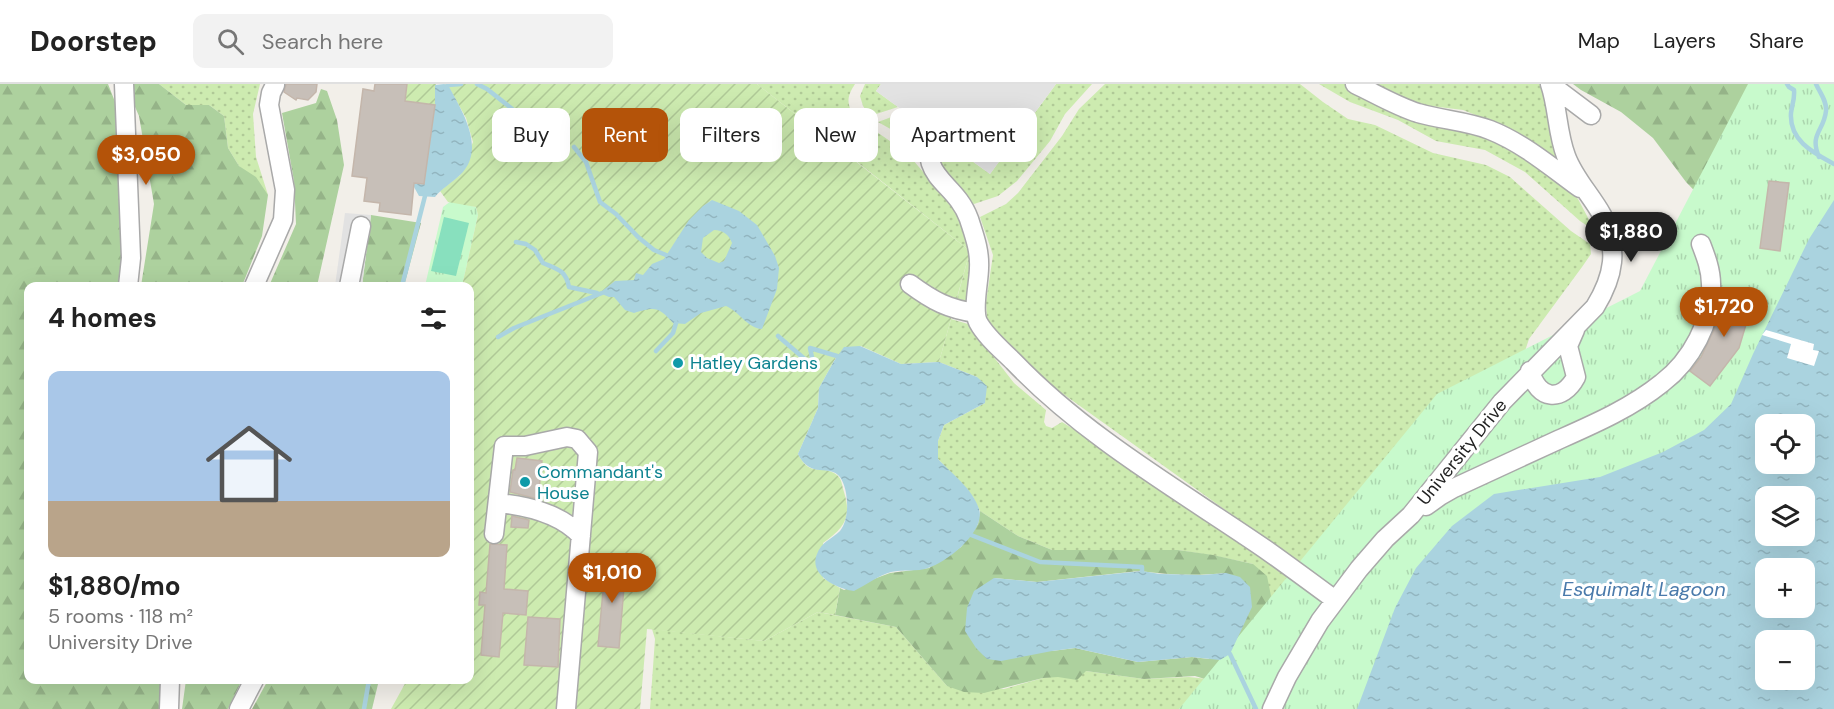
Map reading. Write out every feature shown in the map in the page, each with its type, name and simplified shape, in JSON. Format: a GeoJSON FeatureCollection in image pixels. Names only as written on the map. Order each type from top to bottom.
{"type":"FeatureCollection","features":[{"type":"Feature","properties":{"kind":"street"},"geometry":{"type":"LineString","coordinates":[[124,84],[131,258],[128,282]]}},
{"type":"Feature","properties":{"kind":"street","name":"University Drive"},"geometry":{"type":"LineString","coordinates":[[1355,84],[1390,102],[1417,112],[1469,123],[1492,131],[1533,154],[1587,193]]}},
{"type":"Feature","properties":{"kind":"street"},"geometry":{"type":"LineString","coordinates":[[1550,84],[1591,115]]}},
{"type":"Feature","properties":{"kind":"street","name":"University Drive"},"geometry":{"type":"LineString","coordinates":[[1272,709],[1287,677],[1335,600],[1385,539],[1411,515],[1474,434],[1530,371],[1595,307],[1605,292],[1613,260],[1610,237],[1602,216],[1566,158],[1550,84]]}},
{"type":"Feature","properties":{"kind":"street"},"geometry":{"type":"LineString","coordinates":[[256,282],[282,220],[285,190],[269,105],[275,85]]}},
{"type":"Feature","properties":{"kind":"street"},"geometry":{"type":"LineString","coordinates":[[931,162],[935,174],[966,211],[978,249],[977,321],[992,340],[1042,391],[1098,436],[1266,550],[1335,600]]}},
{"type":"Feature","properties":{"kind":"street"},"geometry":{"type":"LineString","coordinates":[[350,282],[361,226]]}},
{"type":"Feature","properties":{"kind":"street"},"geometry":{"type":"LineString","coordinates":[[1385,539],[1440,496],[1631,405],[1664,383],[1680,366],[1699,339],[1708,313],[1712,285],[1708,263],[1701,244]]}},
{"type":"Feature","properties":{"kind":"street"},"geometry":{"type":"LineString","coordinates":[[910,284],[932,300],[954,310],[976,313]]}},
{"type":"Feature","properties":{"kind":"street"},"geometry":{"type":"LineString","coordinates":[[1530,371],[1533,381],[1550,395],[1560,394],[1570,388],[1576,377],[1568,346],[1577,325]]}},
{"type":"Feature","properties":{"kind":"street"},"geometry":{"type":"LineString","coordinates":[[494,534],[504,446],[525,446],[567,437],[577,440],[588,452],[566,709]]}},
{"type":"Feature","properties":{"kind":"street"},"geometry":{"type":"LineString","coordinates":[[498,503],[528,506],[572,526],[580,536]]}},
{"type":"Feature","properties":{"kind":"street"},"geometry":{"type":"LineString","coordinates":[[168,709],[170,684]]}},
{"type":"Feature","properties":{"kind":"street"},"geometry":{"type":"LineString","coordinates":[[239,709],[252,684]]}},
{"type":"Feature","properties":{"kind":"green space"},"geometry":{"type":"Polygon","coordinates":[[[0,84],[108,84],[121,117],[132,177],[121,282],[24,282],[24,684],[162,684],[162,709],[0,709],[0,84]]]}},
{"type":"Feature","properties":{"kind":"green space"},"geometry":{"type":"Polygon","coordinates":[[[125,84],[159,84],[186,105],[209,105],[224,116],[228,148],[239,166],[256,177],[268,195],[262,236],[244,282],[142,282],[154,204],[139,116],[125,84]]]}},
{"type":"Feature","properties":{"kind":"green space"},"geometry":{"type":"Polygon","coordinates":[[[159,84],[260,84],[253,114],[256,157],[268,195],[239,166],[228,148],[224,116],[209,105],[186,105],[159,84]]]}},
{"type":"Feature","properties":{"kind":"green space"},"geometry":{"type":"Polygon","coordinates":[[[407,84],[436,84],[435,105],[405,101],[407,84]]]}},
{"type":"Feature","properties":{"kind":"green space","name":"Hatley Gardens"},"geometry":{"type":"Polygon","coordinates":[[[444,84],[757,84],[794,113],[794,162],[856,162],[970,251],[939,362],[901,364],[861,346],[837,356],[819,388],[818,408],[798,454],[807,466],[837,475],[841,481],[846,501],[844,522],[823,543],[823,578],[840,588],[835,615],[818,612],[764,641],[647,629],[640,709],[391,709],[405,684],[474,684],[474,282],[463,282],[478,215],[476,207],[448,202],[440,191],[460,175],[473,142],[466,118],[448,86],[444,84]]]}},
{"type":"Feature","properties":{"kind":"green space"},"geometry":{"type":"Polygon","coordinates":[[[757,84],[855,84],[848,100],[850,108],[794,108],[794,113],[757,84]]]}},
{"type":"Feature","properties":{"kind":"green space"},"geometry":{"type":"Polygon","coordinates":[[[865,84],[881,84],[876,91],[898,107],[878,113],[878,108],[864,108],[860,96],[865,84]]]}},
{"type":"Feature","properties":{"kind":"green space"},"geometry":{"type":"Polygon","coordinates":[[[1056,84],[1092,84],[1065,114],[1050,141],[1037,157],[1037,110],[1056,84]]]}},
{"type":"Feature","properties":{"kind":"green space"},"geometry":{"type":"Polygon","coordinates":[[[1105,84],[1300,84],[1348,119],[1375,125],[1433,153],[1486,165],[1510,177],[1571,231],[1590,244],[1591,254],[1529,339],[1520,366],[1326,582],[1052,386],[987,321],[986,302],[993,255],[980,217],[1006,204],[1018,193],[1062,136],[1079,109],[1105,84]]]}},
{"type":"Feature","properties":{"kind":"green space"},"geometry":{"type":"Polygon","coordinates":[[[1319,84],[1345,84],[1375,104],[1413,118],[1487,138],[1511,149],[1537,165],[1578,199],[1595,231],[1580,221],[1525,172],[1485,150],[1436,141],[1398,120],[1350,102],[1319,84]]]}},
{"type":"Feature","properties":{"kind":"green space"},"geometry":{"type":"Polygon","coordinates":[[[1369,84],[1540,84],[1545,94],[1563,169],[1498,124],[1463,110],[1415,104],[1369,84]]]}},
{"type":"Feature","properties":{"kind":"green space"},"geometry":{"type":"Polygon","coordinates":[[[1573,84],[1748,84],[1781,141],[1721,218],[1686,182],[1653,138],[1621,112],[1573,84]]]}},
{"type":"Feature","properties":{"kind":"green space"},"geometry":{"type":"Polygon","coordinates":[[[1748,84],[1834,84],[1834,709],[1179,709],[1437,394],[1640,291],[1748,84]]]}},
{"type":"Feature","properties":{"kind":"green space"},"geometry":{"type":"Polygon","coordinates":[[[321,89],[327,91],[337,120],[344,165],[318,282],[271,282],[296,224],[294,181],[282,113],[316,103],[321,89]]]}},
{"type":"Feature","properties":{"kind":"green space"},"geometry":{"type":"Polygon","coordinates":[[[890,118],[890,129],[878,122],[890,118]]]}},
{"type":"Feature","properties":{"kind":"green space"},"geometry":{"type":"Polygon","coordinates":[[[878,133],[890,141],[890,162],[915,162],[956,210],[967,231],[973,258],[968,303],[956,302],[970,251],[857,162],[878,162],[878,133]]]}},
{"type":"Feature","properties":{"kind":"green space"},"geometry":{"type":"Polygon","coordinates":[[[937,162],[973,162],[990,174],[999,162],[1033,162],[1017,181],[998,196],[974,204],[964,200],[937,168],[937,162]]]}},
{"type":"Feature","properties":{"kind":"green space"},"geometry":{"type":"Polygon","coordinates":[[[451,201],[476,207],[478,215],[463,282],[426,282],[443,207],[451,201]]]}},
{"type":"Feature","properties":{"kind":"green space"},"geometry":{"type":"Polygon","coordinates":[[[371,215],[421,223],[405,282],[363,282],[371,215]]]}},
{"type":"Feature","properties":{"kind":"green space"},"geometry":{"type":"Polygon","coordinates":[[[444,217],[469,223],[456,276],[431,271],[444,217]]]}},
{"type":"Feature","properties":{"kind":"green space"},"geometry":{"type":"Polygon","coordinates":[[[951,319],[968,324],[1014,383],[1046,410],[1044,422],[1046,426],[1052,428],[1062,422],[1117,456],[1311,590],[1246,709],[650,709],[655,639],[652,629],[764,641],[818,612],[896,627],[947,686],[1004,689],[1043,678],[1086,671],[1144,679],[1189,677],[1208,679],[1253,564],[1178,550],[1052,550],[1018,536],[980,511],[973,497],[938,459],[938,441],[944,425],[985,403],[977,377],[939,362],[951,319]]]}},
{"type":"Feature","properties":{"kind":"green space"},"geometry":{"type":"Polygon","coordinates":[[[980,511],[1018,536],[1052,550],[1178,550],[1253,564],[1267,576],[1271,596],[1259,620],[1205,679],[1195,676],[1144,679],[1086,671],[1077,680],[1058,677],[1043,678],[984,693],[964,692],[947,686],[896,627],[835,615],[840,588],[844,590],[890,573],[929,568],[961,547],[978,524],[980,511]],[[1139,571],[1037,582],[994,578],[1052,651],[1075,648],[1138,662],[1192,657],[1209,659],[1226,573],[1193,575],[1139,571]]]}},
{"type":"Feature","properties":{"kind":"green space"},"geometry":{"type":"Polygon","coordinates":[[[185,684],[240,684],[228,709],[182,709],[185,684]]]}},
{"type":"Feature","properties":{"kind":"green space"},"geometry":{"type":"Polygon","coordinates":[[[266,684],[378,684],[372,709],[252,709],[266,684]]]}},
{"type":"Feature","properties":{"kind":"shaded area"},"geometry":{"type":"Polygon","coordinates":[[[881,84],[1056,84],[1037,110],[1037,108],[899,108],[876,91],[881,84]]]}},
{"type":"Feature","properties":{"kind":"shaded area"},"geometry":{"type":"Polygon","coordinates":[[[974,162],[999,162],[990,174],[974,162]]]}},
{"type":"Feature","properties":{"kind":"shaded area"},"geometry":{"type":"Polygon","coordinates":[[[345,213],[371,215],[363,282],[336,282],[345,213]]]}},
{"type":"Feature","properties":{"kind":"water"},"geometry":{"type":"Polygon","coordinates":[[[435,85],[448,85],[465,118],[472,142],[471,154],[468,165],[460,175],[435,197],[419,196],[414,183],[423,184],[435,105],[435,85]]]}},
{"type":"Feature","properties":{"kind":"water"},"geometry":{"type":"Polygon","coordinates":[[[712,200],[739,211],[757,225],[775,256],[779,268],[777,289],[762,329],[752,326],[726,306],[701,313],[685,324],[673,323],[664,313],[656,309],[634,313],[625,310],[614,297],[602,294],[602,291],[615,281],[634,280],[636,273],[643,275],[652,264],[664,259],[689,220],[712,200]],[[714,230],[703,238],[701,252],[707,258],[719,263],[724,261],[732,243],[725,234],[714,230]]]}},
{"type":"Feature","properties":{"kind":"water","name":"Esquimalt Lagoon"},"geometry":{"type":"Polygon","coordinates":[[[1834,200],[1834,709],[1357,709],[1395,608],[1416,568],[1452,526],[1494,494],[1600,477],[1663,452],[1704,430],[1731,404],[1809,239],[1834,200]]]}},
{"type":"Feature","properties":{"kind":"water"},"geometry":{"type":"Polygon","coordinates":[[[860,346],[901,364],[939,362],[977,377],[987,386],[985,403],[944,425],[938,441],[938,459],[967,488],[976,502],[980,518],[977,527],[964,544],[936,565],[924,569],[886,573],[854,591],[826,580],[820,574],[815,562],[821,546],[843,526],[847,504],[843,483],[836,473],[808,467],[798,454],[818,408],[819,388],[834,361],[844,347],[860,346]]]}},
{"type":"Feature","properties":{"kind":"water"},"geometry":{"type":"Polygon","coordinates":[[[1142,571],[1202,575],[1226,573],[1240,577],[1250,587],[1252,607],[1230,654],[1220,660],[1192,657],[1138,662],[1075,648],[1001,661],[987,659],[976,648],[965,631],[967,608],[974,591],[994,578],[1037,582],[1142,571]]]}},
{"type":"Feature","properties":{"kind":"pier"},"geometry":{"type":"Polygon","coordinates":[[[1766,330],[1814,344],[1813,350],[1819,351],[1814,366],[1787,358],[1791,344],[1762,335],[1766,330]]]}},
{"type":"Feature","properties":{"kind":"building"},"geometry":{"type":"Polygon","coordinates":[[[286,84],[317,84],[316,92],[308,100],[297,98],[296,100],[284,92],[286,84]]]}},
{"type":"Feature","properties":{"kind":"building"},"geometry":{"type":"Polygon","coordinates":[[[375,84],[407,84],[405,101],[435,105],[424,184],[414,183],[411,215],[379,211],[380,203],[364,201],[367,178],[352,176],[363,89],[374,91],[375,84]]]}},
{"type":"Feature","properties":{"kind":"building"},"geometry":{"type":"Polygon","coordinates":[[[1769,181],[1789,183],[1780,251],[1760,248],[1769,181]]]}},
{"type":"Feature","properties":{"kind":"building"},"geometry":{"type":"Polygon","coordinates":[[[1725,292],[1753,301],[1739,348],[1710,386],[1690,371],[1701,357],[1714,330],[1725,292]]]}},
{"type":"Feature","properties":{"kind":"building","name":"Commandant's House"},"geometry":{"type":"Polygon","coordinates":[[[517,458],[542,461],[538,499],[510,492],[517,458]]]}},
{"type":"Feature","properties":{"kind":"building"},"geometry":{"type":"Polygon","coordinates":[[[512,516],[529,520],[528,528],[511,527],[512,516]]]}},
{"type":"Feature","properties":{"kind":"building"},"geometry":{"type":"Polygon","coordinates":[[[490,544],[507,545],[504,589],[528,591],[526,615],[503,613],[499,657],[481,655],[485,605],[479,605],[480,592],[486,593],[490,544]]]}},
{"type":"Feature","properties":{"kind":"building"},"geometry":{"type":"Polygon","coordinates":[[[606,558],[626,562],[619,648],[598,646],[606,558]]]}},
{"type":"Feature","properties":{"kind":"building"},"geometry":{"type":"Polygon","coordinates":[[[528,617],[560,619],[558,667],[524,665],[528,617]]]}},
{"type":"Feature","properties":{"kind":"waterway"},"geometry":{"type":"LineString","coordinates":[[448,85],[461,84]]}},
{"type":"Feature","properties":{"kind":"waterway"},"geometry":{"type":"LineString","coordinates":[[477,84],[511,108]]}},
{"type":"Feature","properties":{"kind":"waterway"},"geometry":{"type":"LineString","coordinates":[[1787,84],[1794,90],[1791,123],[1798,139],[1834,164]]}},
{"type":"Feature","properties":{"kind":"waterway"},"geometry":{"type":"LineString","coordinates":[[1816,84],[1826,107],[1825,118],[1816,138],[1819,157]]}},
{"type":"Feature","properties":{"kind":"waterway"},"geometry":{"type":"LineString","coordinates":[[574,147],[586,162],[600,202],[654,250],[666,255]]}},
{"type":"Feature","properties":{"kind":"waterway"},"geometry":{"type":"LineString","coordinates":[[403,282],[425,196]]}},
{"type":"Feature","properties":{"kind":"waterway"},"geometry":{"type":"LineString","coordinates":[[516,242],[526,244],[535,250],[543,263],[560,271],[566,277],[569,287],[597,293]]}},
{"type":"Feature","properties":{"kind":"waterway"},"geometry":{"type":"LineString","coordinates":[[498,337],[514,328],[602,293]]}},
{"type":"Feature","properties":{"kind":"waterway"},"geometry":{"type":"LineString","coordinates":[[656,351],[673,333],[676,323]]}},
{"type":"Feature","properties":{"kind":"waterway"},"geometry":{"type":"LineString","coordinates":[[778,336],[814,367],[810,348],[837,356]]}},
{"type":"Feature","properties":{"kind":"waterway"},"geometry":{"type":"LineString","coordinates":[[971,535],[1040,562],[1142,567],[1142,571]]}},
{"type":"Feature","properties":{"kind":"waterway"},"geometry":{"type":"LineString","coordinates":[[1230,654],[1256,709]]}},
{"type":"Feature","properties":{"kind":"waterway"},"geometry":{"type":"LineString","coordinates":[[364,709],[368,684]]}},
{"type":"Feature","properties":{"kind":"place","name":"Hatley Gardens"},"geometry":{"type":"Point","coordinates":[678,363]}},
{"type":"Feature","properties":{"kind":"place","name":"Commandant's House"},"geometry":{"type":"Point","coordinates":[525,482]}}]}
